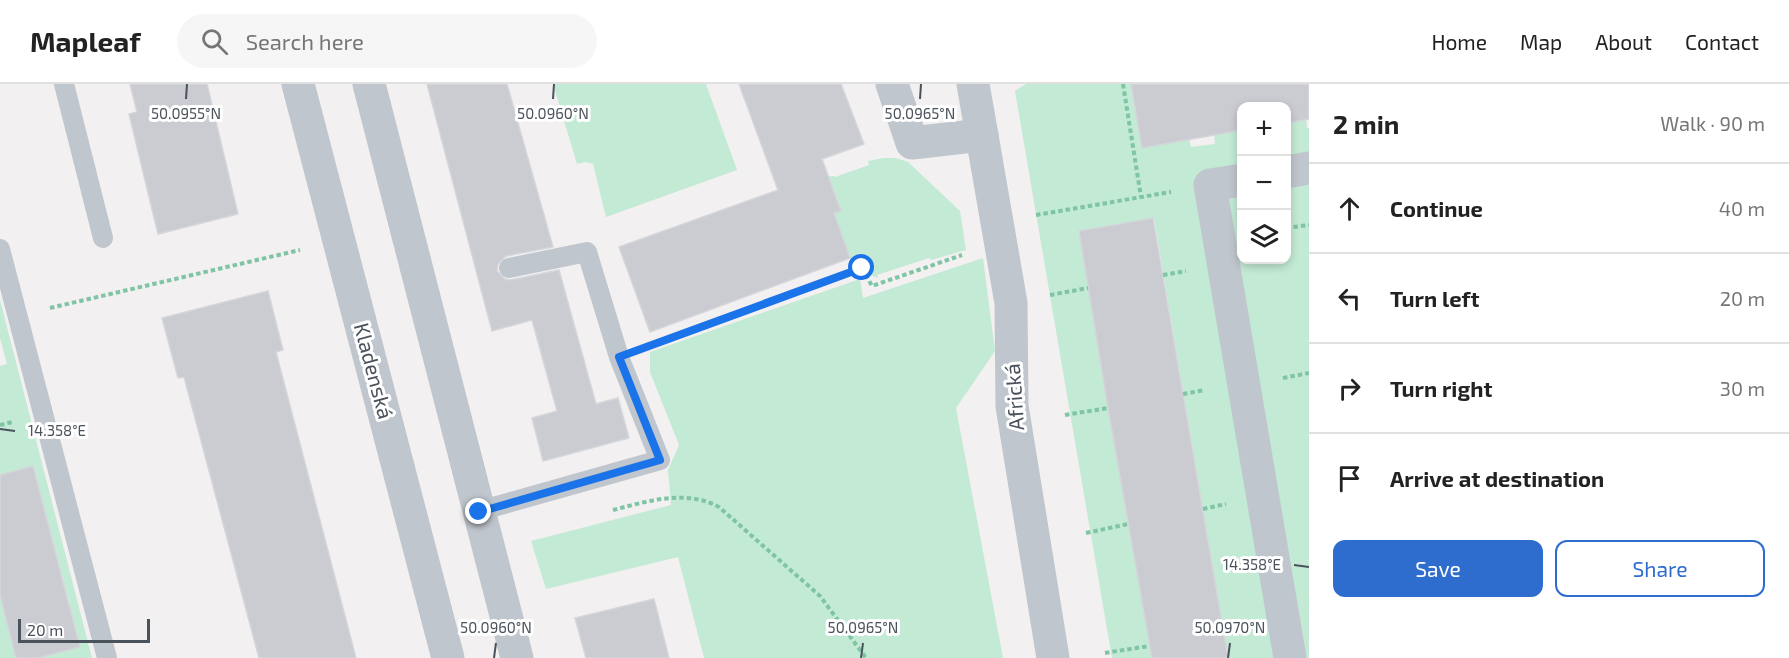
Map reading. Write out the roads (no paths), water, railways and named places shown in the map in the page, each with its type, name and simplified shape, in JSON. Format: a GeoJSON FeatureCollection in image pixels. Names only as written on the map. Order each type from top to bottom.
{"type":"FeatureCollection","features":[{"type":"Feature","properties":{"kind":"street","name":"Kladenská"},"geometry":{"type":"LineString","coordinates":[[298,84],[448,658]]}},
{"type":"Feature","properties":{"kind":"street"},"geometry":{"type":"LineString","coordinates":[[369,84],[517,658]]}},
{"type":"Feature","properties":{"kind":"street"},"geometry":{"type":"LineString","coordinates":[[892,84],[912,143],[982,135]]}},
{"type":"Feature","properties":{"kind":"street","name":"Africká"},"geometry":{"type":"LineString","coordinates":[[973,84],[1011,303],[1012,406],[1053,658]]}},
{"type":"Feature","properties":{"kind":"street"},"geometry":{"type":"LineString","coordinates":[[1291,171],[1309,168]]}},
{"type":"Feature","properties":{"kind":"street"},"geometry":{"type":"LineString","coordinates":[[1226,182],[1290,658]]}},
{"type":"Feature","properties":{"kind":"lane"},"geometry":{"type":"LineString","coordinates":[[64,84],[103,238]]}},
{"type":"Feature","properties":{"kind":"lane"},"geometry":{"type":"LineString","coordinates":[[0,249],[107,658]]}},
{"type":"Feature","properties":{"kind":"lane"},"geometry":{"type":"LineString","coordinates":[[479,512],[660,460],[619,357],[587,252],[508,268]]}}]}
